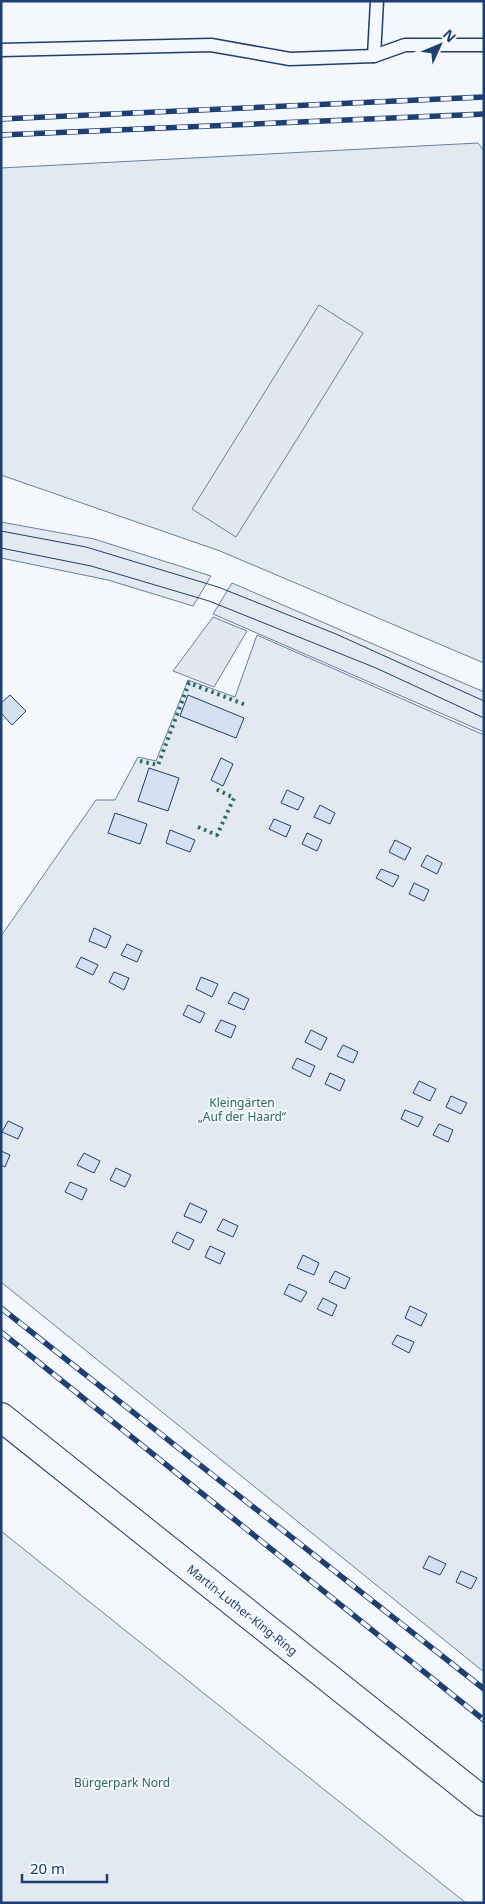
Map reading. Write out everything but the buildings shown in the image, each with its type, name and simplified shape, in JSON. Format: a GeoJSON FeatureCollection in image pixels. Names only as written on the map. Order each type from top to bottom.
{"type":"FeatureCollection","features":[{"type":"Feature","properties":{"kind":"main road","name":"Martin-Luther-King-Ring"},"geometry":{"type":"LineString","coordinates":[[1,1417],[484,1802]]}},
{"type":"Feature","properties":{"kind":"lane"},"geometry":{"type":"LineString","coordinates":[[374,56],[377,1]]}},
{"type":"Feature","properties":{"kind":"lane"},"geometry":{"type":"LineString","coordinates":[[1,50],[211,45],[290,59],[374,56],[405,45],[484,45]]}},
{"type":"Feature","properties":{"kind":"green space"},"geometry":{"type":"Polygon","coordinates":[[[478,143],[484,151],[484,663],[220,551],[1,475],[1,168],[478,143]]]}},
{"type":"Feature","properties":{"kind":"green space"},"geometry":{"type":"Polygon","coordinates":[[[1,522],[94,539],[211,576],[193,606],[108,580],[1,558],[1,522]]]}},
{"type":"Feature","properties":{"kind":"green space"},"geometry":{"type":"Polygon","coordinates":[[[232,583],[484,692],[484,732],[213,614],[232,583]]]}},
{"type":"Feature","properties":{"kind":"green space","name":"Kleingärten „Auf der Haard“"},"geometry":{"type":"Polygon","coordinates":[[[257,635],[484,735],[484,1672],[1,1282],[1,936],[96,800],[115,800],[138,757],[156,761],[188,680],[235,697],[257,635]]]}},
{"type":"Feature","properties":{"kind":"green space","name":"Bürgerpark Nord"},"geometry":{"type":"Polygon","coordinates":[[[1,1531],[466,1903],[1,1903],[1,1531]]]}},
{"type":"Feature","properties":{"kind":"shaded area"},"geometry":{"type":"Polygon","coordinates":[[[319,305],[363,333],[236,537],[192,509],[319,305]]]}},
{"type":"Feature","properties":{"kind":"shaded area"},"geometry":{"type":"Polygon","coordinates":[[[213,617],[247,631],[214,687],[173,671],[213,617]]]}},
{"type":"Feature","properties":{"kind":"tram line"},"geometry":{"type":"LineString","coordinates":[[1,531],[86,547],[218,587],[336,634],[484,701]]}},
{"type":"Feature","properties":{"kind":"tram line"},"geometry":{"type":"LineString","coordinates":[[1,548],[91,566],[209,601],[376,668],[484,718]]}},
{"type":"Feature","properties":{"kind":"railway"},"geometry":{"type":"LineString","coordinates":[[1,119],[484,97]]}},
{"type":"Feature","properties":{"kind":"railway"},"geometry":{"type":"LineString","coordinates":[[1,135],[484,114]]}},
{"type":"Feature","properties":{"kind":"railway"},"geometry":{"type":"LineString","coordinates":[[1,1308],[484,1689]]}},
{"type":"Feature","properties":{"kind":"railway"},"geometry":{"type":"LineString","coordinates":[[1,1332],[484,1720]]}},
{"type":"Feature","properties":{"kind":"hedge"},"geometry":{"type":"LineString","coordinates":[[140,761],[158,765],[189,683],[246,705]]}},
{"type":"Feature","properties":{"kind":"hedge"},"geometry":{"type":"LineString","coordinates":[[198,827],[217,835],[234,798],[214,788]]}}]}
